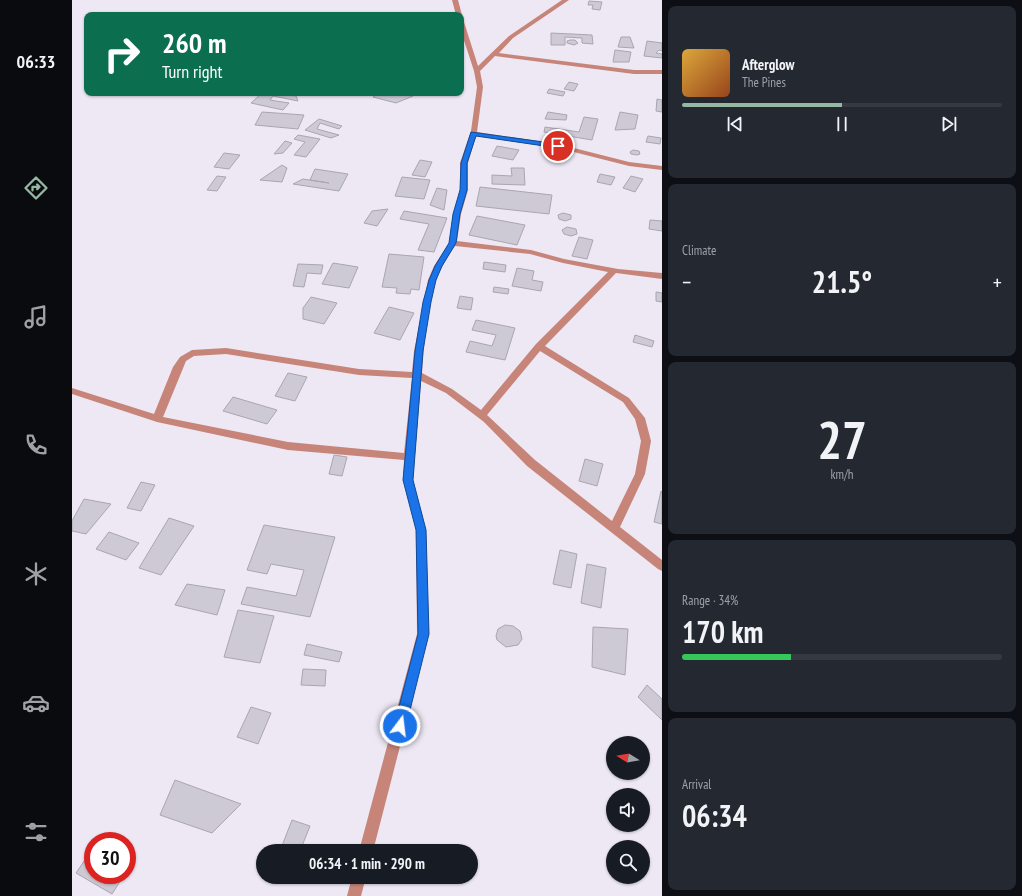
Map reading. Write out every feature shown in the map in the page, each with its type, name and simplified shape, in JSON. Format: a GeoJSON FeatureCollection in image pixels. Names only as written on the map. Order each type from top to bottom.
{"type":"FeatureCollection","features":[{"type":"Feature","properties":{"kind":"street"},"geometry":{"type":"LineString","coordinates":[[455,0],[458,12]]}},
{"type":"Feature","properties":{"kind":"street"},"geometry":{"type":"LineString","coordinates":[[477,71],[511,37],[566,0]]}},
{"type":"Feature","properties":{"kind":"street"},"geometry":{"type":"LineString","coordinates":[[368,844],[423,634],[421,530],[408,480],[409,457],[419,351],[427,302],[432,280],[438,266],[453,243],[457,214],[464,190],[464,163],[473,134],[480,87],[477,71],[464,31]]}},
{"type":"Feature","properties":{"kind":"street"},"geometry":{"type":"LineString","coordinates":[[494,54],[634,72],[662,72]]}},
{"type":"Feature","properties":{"kind":"street"},"geometry":{"type":"LineString","coordinates":[[473,134],[558,146],[629,164],[662,168]]}},
{"type":"Feature","properties":{"kind":"street"},"geometry":{"type":"LineString","coordinates":[[453,243],[531,252],[563,261],[614,270],[662,276]]}},
{"type":"Feature","properties":{"kind":"street"},"geometry":{"type":"LineString","coordinates":[[481,416],[539,346],[614,270]]}},
{"type":"Feature","properties":{"kind":"street"},"geometry":{"type":"LineString","coordinates":[[539,346],[626,400],[640,418],[646,441],[640,474],[614,528]]}},
{"type":"Feature","properties":{"kind":"street"},"geometry":{"type":"LineString","coordinates":[[156,419],[178,367],[183,358],[192,353],[226,351],[359,372],[417,375],[448,391],[487,420],[531,463],[662,566]]}},
{"type":"Feature","properties":{"kind":"street"},"geometry":{"type":"LineString","coordinates":[[72,391],[156,419],[288,446],[409,457]]}},
{"type":"Feature","properties":{"kind":"street"},"geometry":{"type":"LineString","coordinates":[[354,896],[357,884]]}},
{"type":"Feature","properties":{"kind":"building"},"geometry":{"type":"Polygon","coordinates":[[[589,1],[602,2],[600,10],[592,9],[593,5],[588,5],[589,1]]]}},
{"type":"Feature","properties":{"kind":"building"},"geometry":{"type":"Polygon","coordinates":[[[551,33],[592,35],[593,44],[582,43],[582,38],[565,37],[565,45],[551,45],[551,33]]]}},
{"type":"Feature","properties":{"kind":"building"},"geometry":{"type":"Polygon","coordinates":[[[621,37],[630,37],[634,48],[618,47],[621,37]]]}},
{"type":"Feature","properties":{"kind":"building"},"geometry":{"type":"Polygon","coordinates":[[[575,40],[578,43],[574,45],[567,43],[567,41],[575,40]]]}},
{"type":"Feature","properties":{"kind":"building"},"geometry":{"type":"Polygon","coordinates":[[[647,41],[662,43],[662,51],[659,50],[656,53],[662,54],[662,58],[644,56],[647,41]]]}},
{"type":"Feature","properties":{"kind":"building"},"geometry":{"type":"Polygon","coordinates":[[[615,50],[631,52],[629,62],[613,62],[615,50]]]}},
{"type":"Feature","properties":{"kind":"building"},"geometry":{"type":"Polygon","coordinates":[[[569,82],[578,84],[574,91],[564,89],[569,82]]]}},
{"type":"Feature","properties":{"kind":"building"},"geometry":{"type":"Polygon","coordinates":[[[549,89],[565,92],[563,96],[547,93],[549,89]]]}},
{"type":"Feature","properties":{"kind":"building"},"geometry":{"type":"Polygon","coordinates":[[[259,96],[273,96],[270,100],[289,103],[283,110],[251,103],[259,96]]]}},
{"type":"Feature","properties":{"kind":"building"},"geometry":{"type":"Polygon","coordinates":[[[273,96],[296,96],[298,101],[273,96]]]}},
{"type":"Feature","properties":{"kind":"building"},"geometry":{"type":"Polygon","coordinates":[[[374,96],[413,96],[396,103],[373,97],[374,96]]]}},
{"type":"Feature","properties":{"kind":"building"},"geometry":{"type":"Polygon","coordinates":[[[657,99],[662,100],[662,112],[656,111],[657,99]]]}},
{"type":"Feature","properties":{"kind":"building"},"geometry":{"type":"Polygon","coordinates":[[[262,112],[304,115],[298,129],[255,125],[262,112]]]}},
{"type":"Feature","properties":{"kind":"building"},"geometry":{"type":"Polygon","coordinates":[[[548,112],[567,115],[566,120],[545,119],[548,112]]]}},
{"type":"Feature","properties":{"kind":"building"},"geometry":{"type":"Polygon","coordinates":[[[620,112],[638,115],[635,129],[615,130],[620,112]]]}},
{"type":"Feature","properties":{"kind":"building"},"geometry":{"type":"Polygon","coordinates":[[[584,117],[598,119],[592,140],[544,132],[545,127],[579,132],[584,117]]]}},
{"type":"Feature","properties":{"kind":"building"},"geometry":{"type":"Polygon","coordinates":[[[319,119],[342,126],[339,129],[320,123],[317,129],[339,135],[331,138],[305,130],[319,119]]]}},
{"type":"Feature","properties":{"kind":"building"},"geometry":{"type":"Polygon","coordinates":[[[298,135],[320,139],[306,157],[294,155],[305,142],[294,139],[298,135]]]}},
{"type":"Feature","properties":{"kind":"building"},"geometry":{"type":"Polygon","coordinates":[[[648,136],[661,138],[660,144],[646,142],[648,136]]]}},
{"type":"Feature","properties":{"kind":"building"},"geometry":{"type":"Polygon","coordinates":[[[285,141],[292,143],[283,153],[274,154],[285,141]]]}},
{"type":"Feature","properties":{"kind":"building"},"geometry":{"type":"Polygon","coordinates":[[[497,146],[519,150],[513,160],[492,156],[497,146]]]}},
{"type":"Feature","properties":{"kind":"building"},"geometry":{"type":"Polygon","coordinates":[[[633,150],[639,151],[640,154],[631,154],[630,152],[633,150]]]}},
{"type":"Feature","properties":{"kind":"building"},"geometry":{"type":"Polygon","coordinates":[[[224,153],[240,155],[229,169],[214,167],[224,153]]]}},
{"type":"Feature","properties":{"kind":"building"},"geometry":{"type":"Polygon","coordinates":[[[420,160],[432,162],[425,177],[412,175],[420,160]]]}},
{"type":"Feature","properties":{"kind":"building"},"geometry":{"type":"Polygon","coordinates":[[[282,165],[287,168],[282,182],[260,180],[282,165]]]}},
{"type":"Feature","properties":{"kind":"building"},"geometry":{"type":"Polygon","coordinates":[[[511,168],[524,168],[525,185],[492,184],[492,175],[512,176],[511,168]]]}},
{"type":"Feature","properties":{"kind":"building"},"geometry":{"type":"Polygon","coordinates":[[[315,169],[348,174],[339,191],[293,184],[303,179],[329,183],[310,180],[315,169]]]}},
{"type":"Feature","properties":{"kind":"building"},"geometry":{"type":"Polygon","coordinates":[[[600,174],[615,177],[611,185],[597,182],[600,174]]]}},
{"type":"Feature","properties":{"kind":"building"},"geometry":{"type":"Polygon","coordinates":[[[217,176],[226,177],[217,191],[207,190],[217,176]]]}},
{"type":"Feature","properties":{"kind":"building"},"geometry":{"type":"Polygon","coordinates":[[[631,176],[643,179],[635,192],[623,188],[631,176]]]}},
{"type":"Feature","properties":{"kind":"building"},"geometry":{"type":"Polygon","coordinates":[[[402,177],[430,180],[424,199],[395,196],[402,177]]]}},
{"type":"Feature","properties":{"kind":"building"},"geometry":{"type":"Polygon","coordinates":[[[480,187],[552,195],[549,214],[476,206],[480,187]]]}},
{"type":"Feature","properties":{"kind":"building"},"geometry":{"type":"Polygon","coordinates":[[[437,188],[447,190],[444,210],[430,205],[437,188]]]}},
{"type":"Feature","properties":{"kind":"building"},"geometry":{"type":"Polygon","coordinates":[[[388,209],[377,226],[364,223],[372,211],[388,209]]]}},
{"type":"Feature","properties":{"kind":"building"},"geometry":{"type":"Polygon","coordinates":[[[404,211],[447,218],[434,252],[418,250],[429,224],[400,219],[404,211]]]}},
{"type":"Feature","properties":{"kind":"building"},"geometry":{"type":"Polygon","coordinates":[[[563,213],[571,215],[571,219],[565,221],[559,219],[558,215],[563,213]]]}},
{"type":"Feature","properties":{"kind":"building"},"geometry":{"type":"Polygon","coordinates":[[[477,216],[525,225],[517,245],[469,235],[477,216]]]}},
{"type":"Feature","properties":{"kind":"building"},"geometry":{"type":"Polygon","coordinates":[[[650,220],[662,221],[662,231],[649,229],[650,220]]]}},
{"type":"Feature","properties":{"kind":"building"},"geometry":{"type":"Polygon","coordinates":[[[567,227],[576,229],[577,234],[571,236],[564,234],[562,230],[567,227]]]}},
{"type":"Feature","properties":{"kind":"building"},"geometry":{"type":"Polygon","coordinates":[[[579,237],[593,240],[587,259],[572,256],[579,237]]]}},
{"type":"Feature","properties":{"kind":"building"},"geometry":{"type":"Polygon","coordinates":[[[389,254],[424,257],[419,290],[411,289],[410,294],[396,293],[397,288],[382,287],[389,254]]]}},
{"type":"Feature","properties":{"kind":"building"},"geometry":{"type":"Polygon","coordinates":[[[484,262],[506,265],[505,272],[483,269],[484,262]]]}},
{"type":"Feature","properties":{"kind":"building"},"geometry":{"type":"Polygon","coordinates":[[[333,263],[358,267],[349,288],[322,284],[333,263]]]}},
{"type":"Feature","properties":{"kind":"building"},"geometry":{"type":"Polygon","coordinates":[[[298,264],[323,265],[321,274],[307,273],[304,287],[293,286],[298,264]]]}},
{"type":"Feature","properties":{"kind":"building"},"geometry":{"type":"Polygon","coordinates":[[[517,268],[534,271],[532,280],[543,282],[541,291],[512,286],[517,268]]]}},
{"type":"Feature","properties":{"kind":"building"},"geometry":{"type":"Polygon","coordinates":[[[494,287],[509,289],[508,294],[493,292],[494,287]]]}},
{"type":"Feature","properties":{"kind":"building"},"geometry":{"type":"Polygon","coordinates":[[[656,292],[662,293],[662,302],[656,301],[656,292]]]}},
{"type":"Feature","properties":{"kind":"building"},"geometry":{"type":"Polygon","coordinates":[[[460,296],[473,298],[471,310],[457,308],[460,296]]]}},
{"type":"Feature","properties":{"kind":"building"},"geometry":{"type":"Polygon","coordinates":[[[311,297],[337,303],[324,324],[303,319],[303,308],[311,297]]]}},
{"type":"Feature","properties":{"kind":"building"},"geometry":{"type":"Polygon","coordinates":[[[389,307],[414,313],[400,340],[374,333],[389,307]]]}},
{"type":"Feature","properties":{"kind":"building"},"geometry":{"type":"Polygon","coordinates":[[[476,320],[515,328],[505,360],[466,352],[470,341],[492,346],[496,335],[472,330],[476,320]]]}},
{"type":"Feature","properties":{"kind":"building"},"geometry":{"type":"Polygon","coordinates":[[[635,335],[654,341],[652,347],[633,342],[635,335]]]}},
{"type":"Feature","properties":{"kind":"building"},"geometry":{"type":"Polygon","coordinates":[[[288,373],[307,377],[295,401],[275,396],[288,373]]]}},
{"type":"Feature","properties":{"kind":"building"},"geometry":{"type":"Polygon","coordinates":[[[233,397],[277,410],[267,424],[223,411],[233,397]]]}},
{"type":"Feature","properties":{"kind":"building"},"geometry":{"type":"Polygon","coordinates":[[[334,455],[347,457],[342,476],[329,474],[334,455]]]}},
{"type":"Feature","properties":{"kind":"building"},"geometry":{"type":"Polygon","coordinates":[[[585,459],[603,464],[597,486],[579,481],[585,459]]]}},
{"type":"Feature","properties":{"kind":"building"},"geometry":{"type":"Polygon","coordinates":[[[141,482],[155,485],[141,511],[127,508],[141,482]]]}},
{"type":"Feature","properties":{"kind":"building"},"geometry":{"type":"Polygon","coordinates":[[[661,491],[662,492],[662,524],[654,522],[661,491]]]}},
{"type":"Feature","properties":{"kind":"building"},"geometry":{"type":"Polygon","coordinates":[[[84,499],[111,504],[86,534],[72,531],[72,521],[84,499]]]}},
{"type":"Feature","properties":{"kind":"building"},"geometry":{"type":"Polygon","coordinates":[[[169,518],[194,526],[161,575],[139,568],[169,518]]]}},
{"type":"Feature","properties":{"kind":"building"},"geometry":{"type":"Polygon","coordinates":[[[264,525],[335,537],[310,617],[241,604],[247,587],[296,596],[304,570],[271,564],[267,574],[247,570],[264,525]]]}},
{"type":"Feature","properties":{"kind":"building"},"geometry":{"type":"Polygon","coordinates":[[[109,532],[139,543],[126,560],[96,549],[109,532]]]}},
{"type":"Feature","properties":{"kind":"building"},"geometry":{"type":"Polygon","coordinates":[[[560,550],[577,554],[571,588],[553,584],[560,550]]]}},
{"type":"Feature","properties":{"kind":"building"},"geometry":{"type":"Polygon","coordinates":[[[587,564],[606,568],[601,608],[581,603],[587,564]]]}},
{"type":"Feature","properties":{"kind":"building"},"geometry":{"type":"Polygon","coordinates":[[[187,584],[225,590],[217,615],[175,605],[187,584]]]}},
{"type":"Feature","properties":{"kind":"building"},"geometry":{"type":"Polygon","coordinates":[[[238,610],[274,616],[260,663],[224,657],[238,610]]]}},
{"type":"Feature","properties":{"kind":"building"},"geometry":{"type":"Polygon","coordinates":[[[505,625],[513,626],[520,631],[522,639],[518,645],[506,647],[497,640],[496,636],[498,629],[505,625]]]}},
{"type":"Feature","properties":{"kind":"building"},"geometry":{"type":"Polygon","coordinates":[[[593,627],[628,629],[625,675],[592,667],[593,627]]]}},
{"type":"Feature","properties":{"kind":"building"},"geometry":{"type":"Polygon","coordinates":[[[307,644],[342,652],[339,662],[304,655],[307,644]]]}},
{"type":"Feature","properties":{"kind":"building"},"geometry":{"type":"Polygon","coordinates":[[[303,669],[326,670],[325,686],[301,685],[303,669]]]}},
{"type":"Feature","properties":{"kind":"building"},"geometry":{"type":"Polygon","coordinates":[[[647,685],[662,699],[662,720],[638,697],[647,685]]]}},
{"type":"Feature","properties":{"kind":"building"},"geometry":{"type":"Polygon","coordinates":[[[251,707],[271,713],[258,744],[237,737],[251,707]]]}},
{"type":"Feature","properties":{"kind":"building"},"geometry":{"type":"Polygon","coordinates":[[[175,780],[241,804],[212,833],[160,815],[175,780]]]}},
{"type":"Feature","properties":{"kind":"building"},"geometry":{"type":"Polygon","coordinates":[[[292,820],[310,826],[303,844],[283,844],[292,820]]]}},
{"type":"Feature","properties":{"kind":"building"},"geometry":{"type":"Polygon","coordinates":[[[84,861],[84,878],[76,873],[84,861]]]}},
{"type":"Feature","properties":{"kind":"building"},"geometry":{"type":"Polygon","coordinates":[[[95,884],[118,884],[112,894],[95,884]]]}},
{"type":"Feature","properties":{"kind":"route"},"geometry":{"type":"LineString","coordinates":[[400,726],[423,634],[421,530],[408,480],[419,351],[432,280],[438,266],[453,243],[457,214],[464,190],[464,163],[473,134],[558,146]]}}]}
